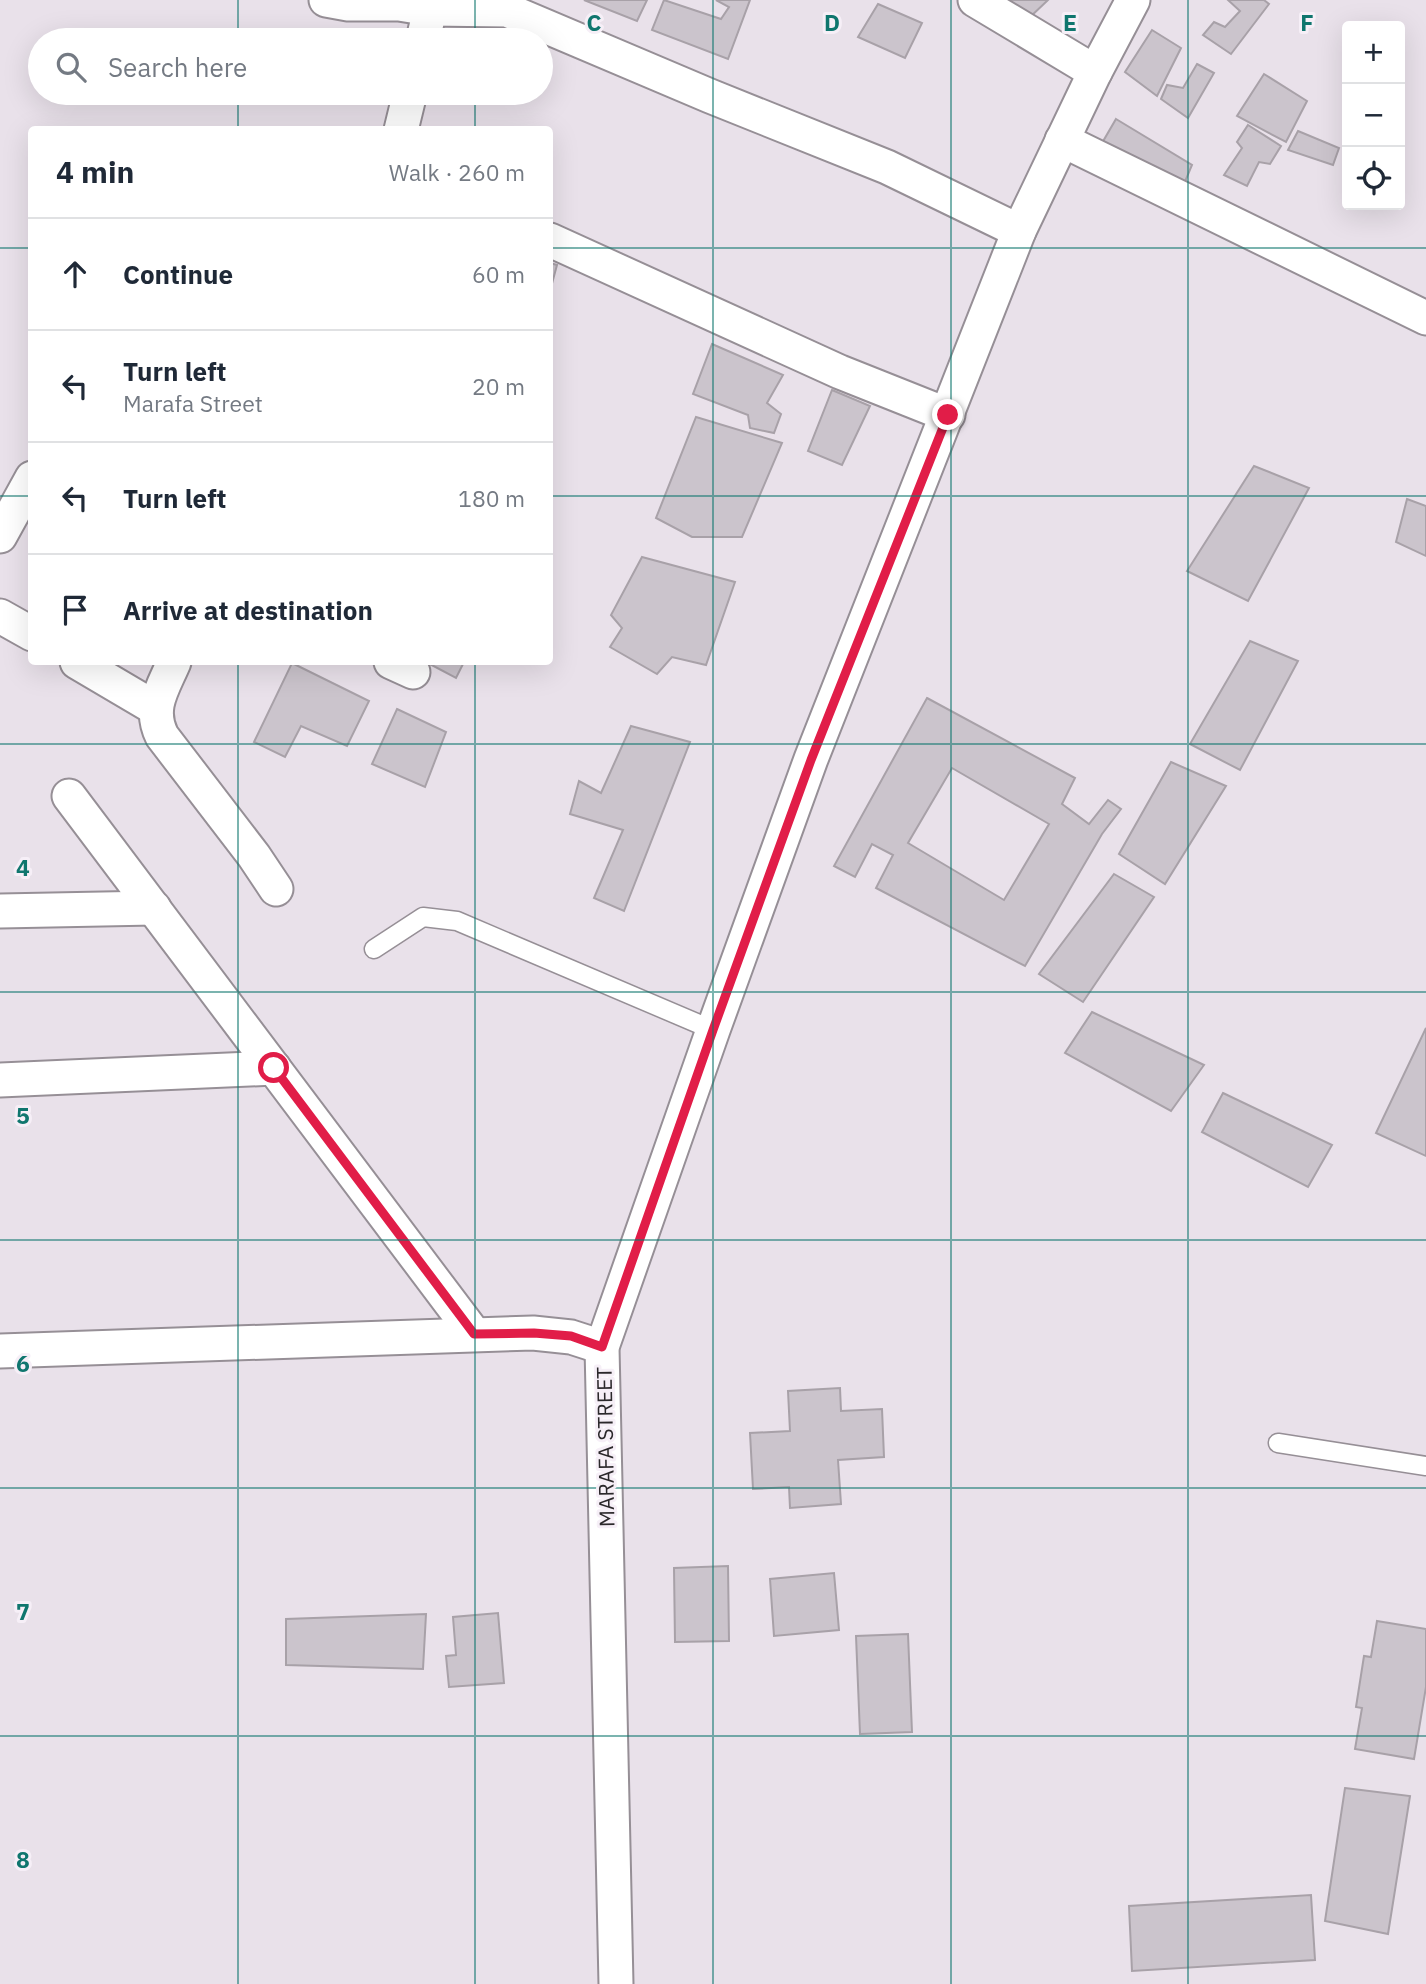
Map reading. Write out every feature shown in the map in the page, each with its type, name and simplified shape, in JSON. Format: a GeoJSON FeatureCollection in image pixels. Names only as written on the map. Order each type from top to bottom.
{"type":"FeatureCollection","features":[{"type":"Feature","properties":{"kind":"street"},"geometry":{"type":"LineString","coordinates":[[326,0],[413,13],[507,5],[710,96],[887,167],[1019,231]]}},
{"type":"Feature","properties":{"kind":"street"},"geometry":{"type":"LineString","coordinates":[[975,0],[1095,72]]}},
{"type":"Feature","properties":{"kind":"street"},"geometry":{"type":"LineString","coordinates":[[602,1347],[811,760],[1019,231],[1132,0]]}},
{"type":"Feature","properties":{"kind":"street"},"geometry":{"type":"LineString","coordinates":[[402,126],[407,105]]}},
{"type":"Feature","properties":{"kind":"street"},"geometry":{"type":"LineString","coordinates":[[1062,140],[1426,318]]}},
{"type":"Feature","properties":{"kind":"street"},"geometry":{"type":"LineString","coordinates":[[553,241],[840,372],[948,415]]}},
{"type":"Feature","properties":{"kind":"street"},"geometry":{"type":"LineString","coordinates":[[0,536],[28,485]]}},
{"type":"Feature","properties":{"kind":"street"},"geometry":{"type":"LineString","coordinates":[[0,616],[28,633]]}},
{"type":"Feature","properties":{"kind":"street"},"geometry":{"type":"LineString","coordinates":[[82,665],[155,708]]}},
{"type":"Feature","properties":{"kind":"street"},"geometry":{"type":"LineString","coordinates":[[173,665],[155,708],[156,725],[276,889]]}},
{"type":"Feature","properties":{"kind":"street"},"geometry":{"type":"LineString","coordinates":[[69,796],[474,1334]]}},
{"type":"Feature","properties":{"kind":"street"},"geometry":{"type":"LineString","coordinates":[[0,911],[154,908]]}},
{"type":"Feature","properties":{"kind":"street"},"geometry":{"type":"LineString","coordinates":[[0,1080],[274,1068]]}},
{"type":"Feature","properties":{"kind":"street","name":"MARAFA STREET"},"geometry":{"type":"LineString","coordinates":[[0,1351],[534,1333],[571,1336],[602,1347],[616,1984]]}},
{"type":"Feature","properties":{"kind":"lane"},"geometry":{"type":"LineString","coordinates":[[374,949],[423,917],[457,921],[713,1030]]}},
{"type":"Feature","properties":{"kind":"lane"},"geometry":{"type":"LineString","coordinates":[[1278,1443],[1426,1466]]}},
{"type":"Feature","properties":{"kind":"building"},"geometry":{"type":"Polygon","coordinates":[[[584,0],[647,0],[637,21],[584,0]]]}},
{"type":"Feature","properties":{"kind":"building"},"geometry":{"type":"Polygon","coordinates":[[[664,0],[721,19],[729,7],[716,0],[750,0],[728,59],[652,30],[664,0]]]}},
{"type":"Feature","properties":{"kind":"building"},"geometry":{"type":"Polygon","coordinates":[[[983,0],[1048,0],[1029,18],[983,0]]]}},
{"type":"Feature","properties":{"kind":"building"},"geometry":{"type":"Polygon","coordinates":[[[1228,0],[1264,0],[1269,4],[1231,54],[1203,35],[1214,22],[1225,27],[1240,11],[1228,0]]]}},
{"type":"Feature","properties":{"kind":"building"},"geometry":{"type":"Polygon","coordinates":[[[878,4],[922,23],[905,58],[858,37],[878,4]]]}},
{"type":"Feature","properties":{"kind":"building"},"geometry":{"type":"Polygon","coordinates":[[[1152,30],[1181,48],[1157,96],[1125,72],[1152,30]]]}},
{"type":"Feature","properties":{"kind":"building"},"geometry":{"type":"Polygon","coordinates":[[[1197,64],[1214,73],[1188,118],[1161,99],[1167,85],[1183,88],[1197,64]]]}},
{"type":"Feature","properties":{"kind":"building"},"geometry":{"type":"Polygon","coordinates":[[[1264,74],[1307,101],[1286,142],[1237,116],[1264,74]]]}},
{"type":"Feature","properties":{"kind":"building"},"geometry":{"type":"Polygon","coordinates":[[[1116,119],[1192,165],[1179,196],[1098,150],[1116,119]]]}},
{"type":"Feature","properties":{"kind":"building"},"geometry":{"type":"Polygon","coordinates":[[[1248,125],[1281,146],[1270,164],[1259,162],[1247,186],[1224,175],[1242,148],[1237,142],[1248,125]]]}},
{"type":"Feature","properties":{"kind":"building"},"geometry":{"type":"Polygon","coordinates":[[[1298,131],[1339,148],[1333,165],[1288,150],[1298,131]]]}},
{"type":"Feature","properties":{"kind":"building"},"geometry":{"type":"Polygon","coordinates":[[[553,264],[557,265],[553,280],[553,264]]]}},
{"type":"Feature","properties":{"kind":"building"},"geometry":{"type":"Polygon","coordinates":[[[712,344],[783,375],[767,403],[781,414],[774,433],[750,428],[748,415],[693,394],[712,344]]]}},
{"type":"Feature","properties":{"kind":"building"},"geometry":{"type":"Polygon","coordinates":[[[832,390],[870,406],[842,465],[808,451],[832,390]]]}},
{"type":"Feature","properties":{"kind":"building"},"geometry":{"type":"Polygon","coordinates":[[[696,417],[782,443],[742,537],[692,537],[656,518],[696,417]]]}},
{"type":"Feature","properties":{"kind":"building"},"geometry":{"type":"Polygon","coordinates":[[[1254,466],[1309,488],[1248,601],[1187,571],[1254,466]]]}},
{"type":"Feature","properties":{"kind":"building"},"geometry":{"type":"Polygon","coordinates":[[[1407,499],[1426,506],[1426,556],[1396,542],[1407,499]]]}},
{"type":"Feature","properties":{"kind":"building"},"geometry":{"type":"Polygon","coordinates":[[[642,557],[735,582],[706,665],[672,657],[657,674],[610,647],[622,628],[611,615],[642,557]]]}},
{"type":"Feature","properties":{"kind":"building"},"geometry":{"type":"Polygon","coordinates":[[[1250,641],[1298,661],[1240,770],[1190,744],[1250,641]]]}},
{"type":"Feature","properties":{"kind":"building"},"geometry":{"type":"Polygon","coordinates":[[[291,665],[296,665],[369,701],[347,746],[301,726],[285,757],[254,742],[291,665]]]}},
{"type":"Feature","properties":{"kind":"building"},"geometry":{"type":"Polygon","coordinates":[[[432,665],[462,665],[456,678],[432,665]]]}},
{"type":"Feature","properties":{"kind":"building"},"geometry":{"type":"Polygon","coordinates":[[[927,698],[1075,778],[1062,804],[1089,824],[1108,800],[1121,809],[1102,834],[1025,966],[876,888],[893,855],[872,844],[855,877],[834,866],[927,698]],[[952,768],[908,843],[1004,900],[1049,824],[952,768]]]}},
{"type":"Feature","properties":{"kind":"building"},"geometry":{"type":"Polygon","coordinates":[[[397,709],[446,732],[425,787],[372,764],[397,709]]]}},
{"type":"Feature","properties":{"kind":"building"},"geometry":{"type":"Polygon","coordinates":[[[631,726],[690,742],[624,911],[594,898],[623,830],[570,814],[579,781],[601,793],[631,726]]]}},
{"type":"Feature","properties":{"kind":"building"},"geometry":{"type":"Polygon","coordinates":[[[1171,762],[1226,786],[1165,884],[1119,854],[1171,762]]]}},
{"type":"Feature","properties":{"kind":"building"},"geometry":{"type":"Polygon","coordinates":[[[1114,874],[1154,897],[1083,1002],[1039,974],[1114,874]]]}},
{"type":"Feature","properties":{"kind":"building"},"geometry":{"type":"Polygon","coordinates":[[[1092,1012],[1204,1065],[1171,1111],[1065,1053],[1092,1012]]]}},
{"type":"Feature","properties":{"kind":"building"},"geometry":{"type":"Polygon","coordinates":[[[1426,1028],[1426,1156],[1376,1133],[1426,1028]]]}},
{"type":"Feature","properties":{"kind":"building"},"geometry":{"type":"Polygon","coordinates":[[[1223,1093],[1332,1145],[1308,1187],[1202,1132],[1223,1093]]]}},
{"type":"Feature","properties":{"kind":"building"},"geometry":{"type":"Polygon","coordinates":[[[840,1388],[841,1411],[882,1409],[884,1457],[838,1460],[841,1504],[790,1508],[789,1487],[753,1489],[750,1433],[790,1431],[788,1391],[840,1388]]]}},
{"type":"Feature","properties":{"kind":"building"},"geometry":{"type":"Polygon","coordinates":[[[728,1566],[729,1641],[675,1642],[674,1568],[728,1566]]]}},
{"type":"Feature","properties":{"kind":"building"},"geometry":{"type":"Polygon","coordinates":[[[834,1573],[839,1630],[774,1636],[770,1579],[834,1573]]]}},
{"type":"Feature","properties":{"kind":"building"},"geometry":{"type":"Polygon","coordinates":[[[498,1613],[504,1683],[449,1687],[446,1656],[456,1655],[453,1617],[498,1613]]]}},
{"type":"Feature","properties":{"kind":"building"},"geometry":{"type":"Polygon","coordinates":[[[426,1614],[423,1669],[286,1665],[286,1619],[426,1614]]]}},
{"type":"Feature","properties":{"kind":"building"},"geometry":{"type":"Polygon","coordinates":[[[1377,1621],[1426,1629],[1426,1687],[1414,1759],[1355,1749],[1362,1708],[1356,1707],[1364,1656],[1371,1657],[1377,1621]]]}},
{"type":"Feature","properties":{"kind":"building"},"geometry":{"type":"Polygon","coordinates":[[[908,1634],[912,1732],[860,1734],[856,1636],[908,1634]]]}},
{"type":"Feature","properties":{"kind":"building"},"geometry":{"type":"Polygon","coordinates":[[[1345,1788],[1410,1796],[1388,1934],[1325,1921],[1345,1788]]]}},
{"type":"Feature","properties":{"kind":"building"},"geometry":{"type":"Polygon","coordinates":[[[1311,1895],[1315,1960],[1132,1971],[1129,1906],[1311,1895]]]}},
{"type":"Feature","properties":{"kind":"route"},"geometry":{"type":"LineString","coordinates":[[274,1068],[474,1334],[534,1333],[571,1336],[602,1347],[811,760],[948,415]]}}]}
